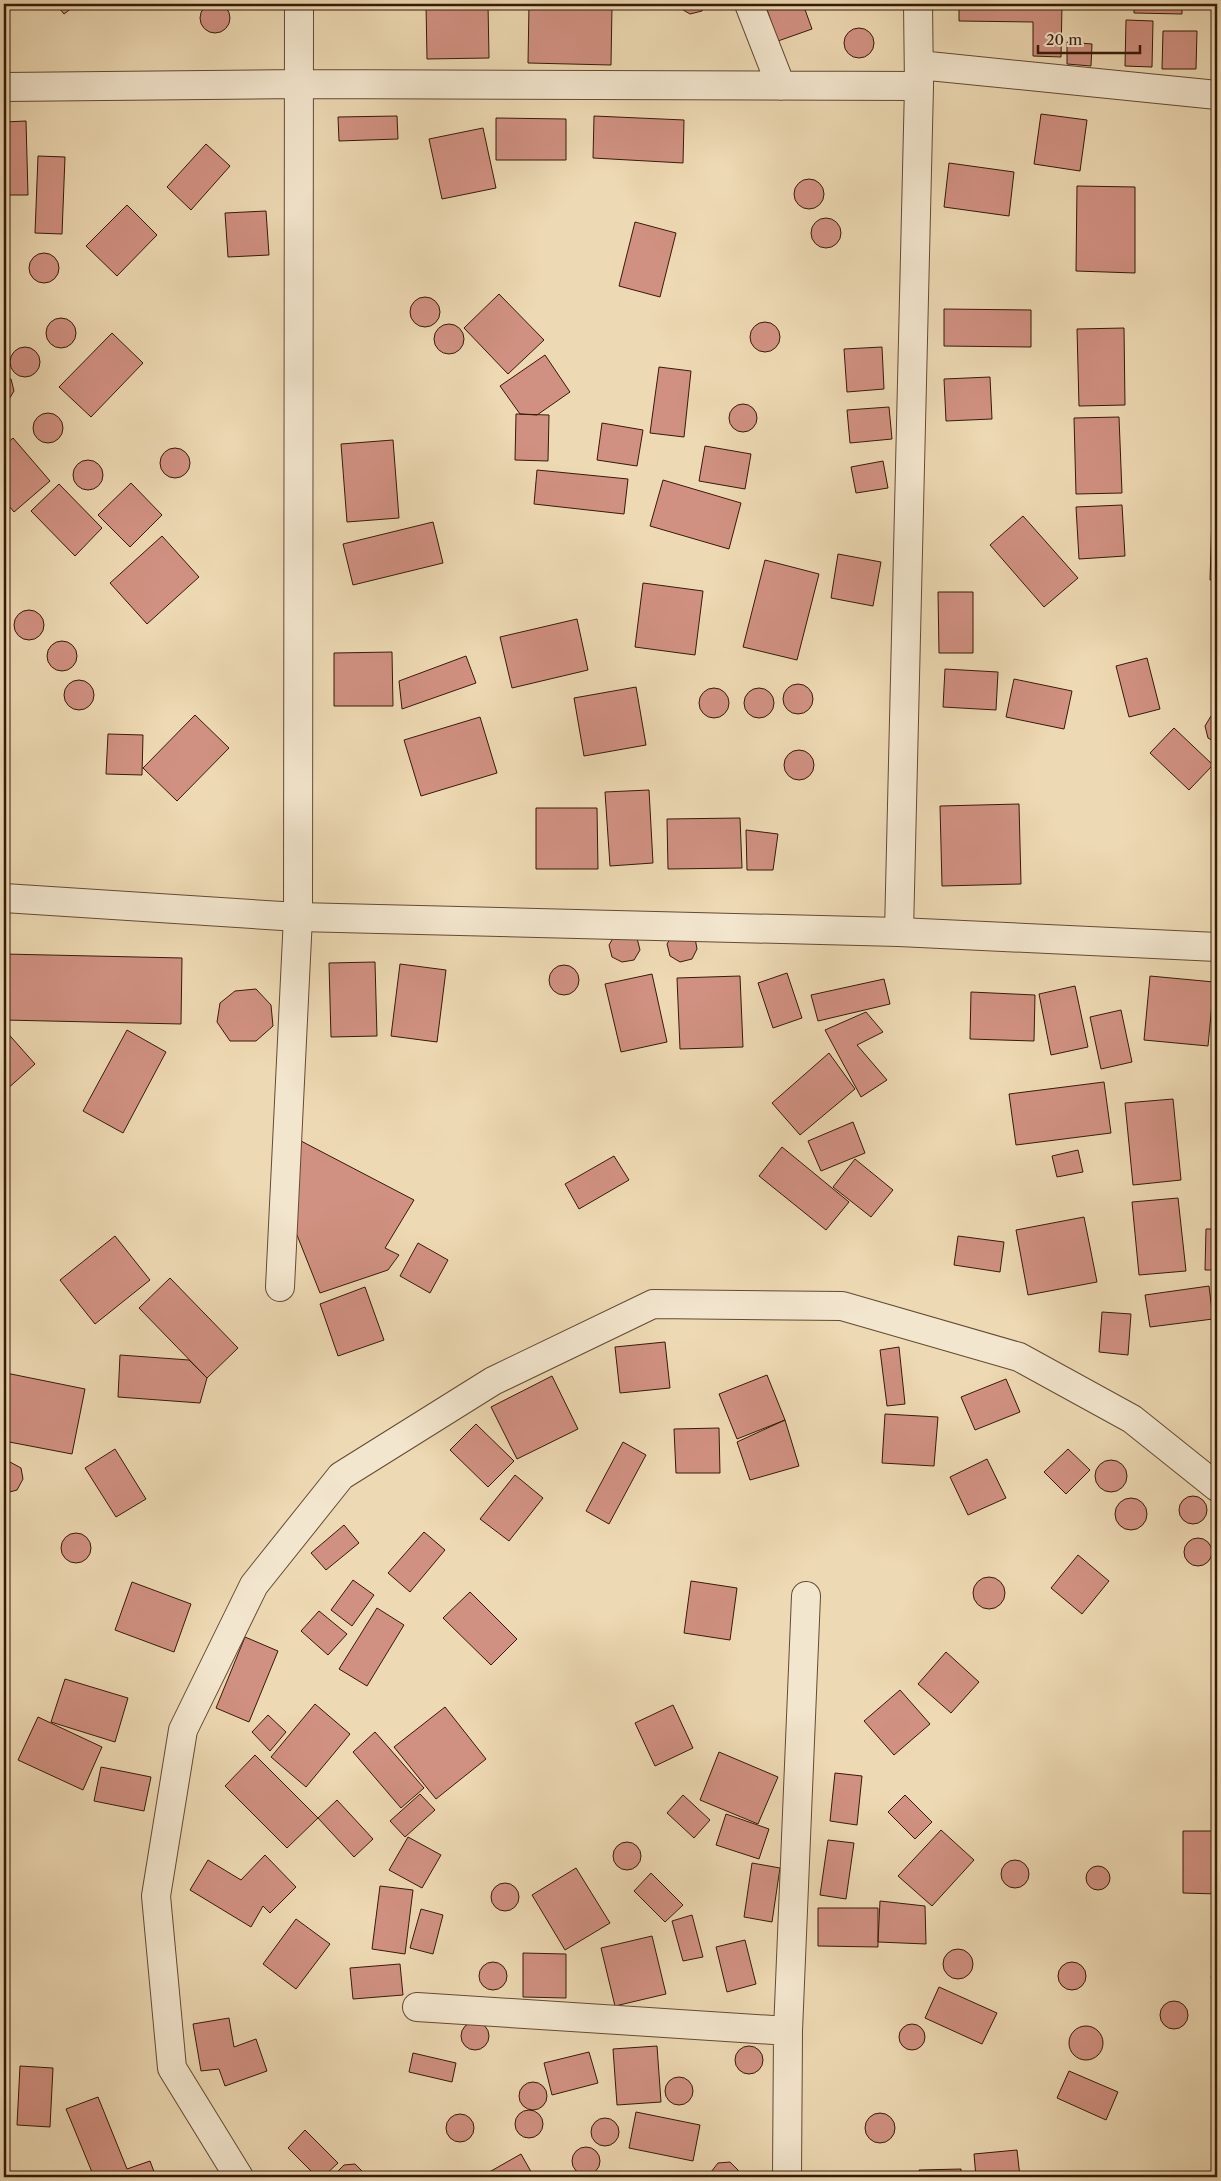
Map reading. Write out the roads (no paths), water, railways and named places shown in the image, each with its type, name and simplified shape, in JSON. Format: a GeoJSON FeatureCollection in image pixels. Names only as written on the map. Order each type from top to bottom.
{"type":"FeatureCollection","features":[{"type":"Feature","properties":{"kind":"street"},"geometry":{"type":"LineString","coordinates":[[280,1287],[298,917],[299,4]]}},
{"type":"Feature","properties":{"kind":"street"},"geometry":{"type":"LineString","coordinates":[[749,4],[781,86]]}},
{"type":"Feature","properties":{"kind":"street"},"geometry":{"type":"LineString","coordinates":[[899,932],[919,75],[918,4]]}},
{"type":"Feature","properties":{"kind":"street"},"geometry":{"type":"LineString","coordinates":[[4,87],[298,84],[781,86],[919,75],[1217,95]]}},
{"type":"Feature","properties":{"kind":"street"},"geometry":{"type":"LineString","coordinates":[[4,898],[298,917],[899,932],[1217,947]]}},
{"type":"Feature","properties":{"kind":"street"},"geometry":{"type":"LineString","coordinates":[[239,2177],[172,2068],[156,1896],[182,1730],[254,1585],[341,1476],[493,1381],[653,1304],[842,1306],[1019,1358],[1132,1419],[1217,1488]]}},
{"type":"Feature","properties":{"kind":"street"},"geometry":{"type":"LineString","coordinates":[[787,2177],[788,2031],[806,1596]]}},
{"type":"Feature","properties":{"kind":"street"},"geometry":{"type":"LineString","coordinates":[[417,2007],[788,2031]]}}]}
